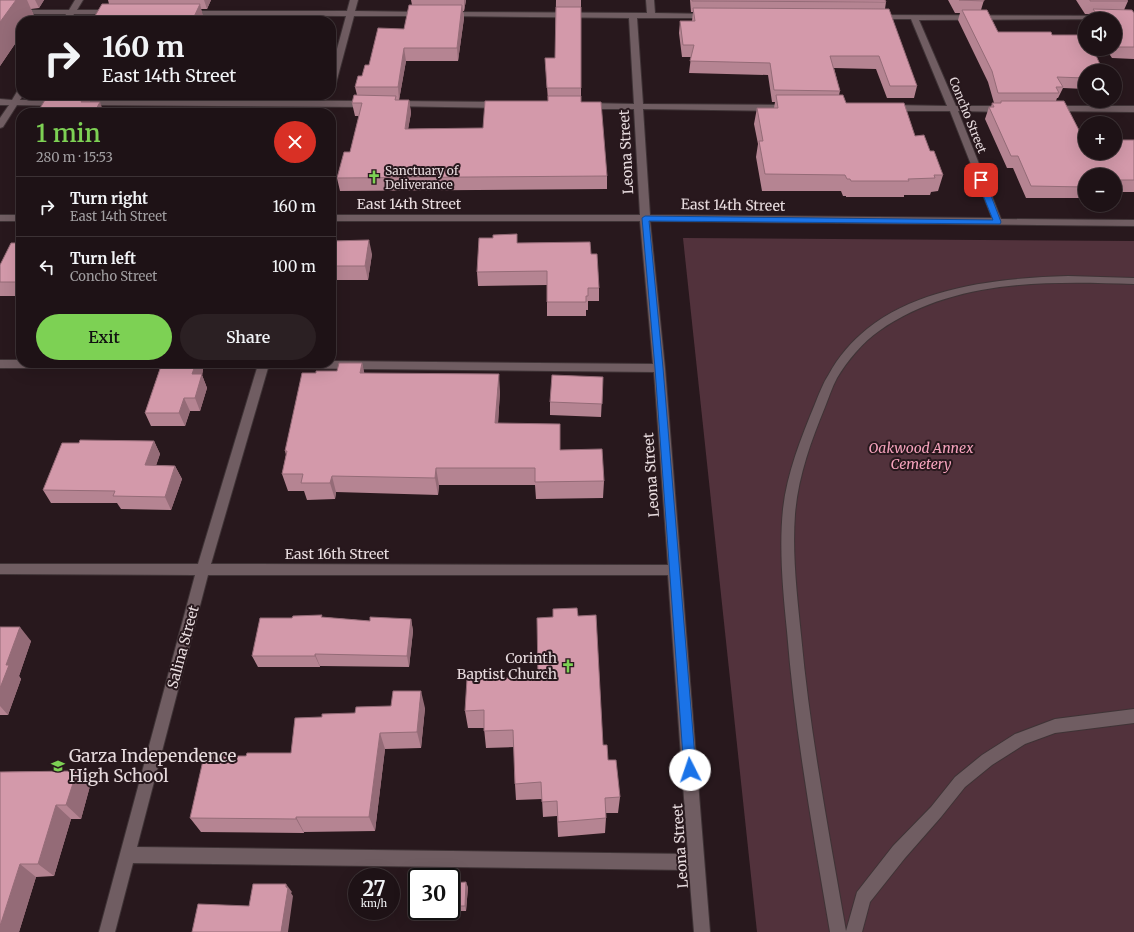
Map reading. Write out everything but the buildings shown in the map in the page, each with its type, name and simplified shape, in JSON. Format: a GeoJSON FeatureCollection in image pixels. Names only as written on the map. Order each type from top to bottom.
{"type":"FeatureCollection","features":[{"type":"Feature","properties":{"kind":"street"},"geometry":{"type":"LineString","coordinates":[[69,16],[79,0]]}},
{"type":"Feature","properties":{"kind":"street"},"geometry":{"type":"LineString","coordinates":[[336,68],[354,0]]}},
{"type":"Feature","properties":{"kind":"street"},"geometry":{"type":"LineString","coordinates":[[650,0],[651,15]]}},
{"type":"Feature","properties":{"kind":"street"},"geometry":{"type":"LineString","coordinates":[[0,12],[122,12]]}},
{"type":"Feature","properties":{"kind":"street"},"geometry":{"type":"LineString","coordinates":[[177,13],[720,16]]}},
{"type":"Feature","properties":{"kind":"street","name":"Leona Street"},"geometry":{"type":"LineString","coordinates":[[633,15],[645,218],[659,368],[702,932]]}},
{"type":"Feature","properties":{"kind":"street"},"geometry":{"type":"LineString","coordinates":[[868,17],[1134,18]]}},
{"type":"Feature","properties":{"kind":"street","name":"Concho Street"},"geometry":{"type":"LineString","coordinates":[[914,17],[953,109],[998,222]]}},
{"type":"Feature","properties":{"kind":"street"},"geometry":{"type":"LineString","coordinates":[[0,102],[70,103],[264,100]]}},
{"type":"Feature","properties":{"kind":"street"},"geometry":{"type":"LineString","coordinates":[[336,100],[379,104],[510,105]]}},
{"type":"Feature","properties":{"kind":"street"},"geometry":{"type":"LineString","coordinates":[[0,125],[15,102]]}},
{"type":"Feature","properties":{"kind":"street"},"geometry":{"type":"LineString","coordinates":[[573,106],[801,108]]}},
{"type":"Feature","properties":{"kind":"street"},"geometry":{"type":"LineString","coordinates":[[881,108],[1016,109]]}},
{"type":"Feature","properties":{"kind":"street"},"geometry":{"type":"LineString","coordinates":[[1040,109],[1134,109]]}},
{"type":"Feature","properties":{"kind":"street"},"geometry":{"type":"LineString","coordinates":[[0,218],[16,218]]}},
{"type":"Feature","properties":{"kind":"street","name":"East 14th Street"},"geometry":{"type":"LineString","coordinates":[[336,218],[645,218],[1134,223]]}},
{"type":"Feature","properties":{"kind":"street"},"geometry":{"type":"LineString","coordinates":[[838,932],[805,734],[794,644],[789,537],[791,499],[802,450],[833,375],[852,351],[874,329],[906,310],[969,288],[1004,283],[1044,280],[1091,279],[1134,281]]}},
{"type":"Feature","properties":{"kind":"street"},"geometry":{"type":"LineString","coordinates":[[0,364],[16,364]]}},
{"type":"Feature","properties":{"kind":"street"},"geometry":{"type":"LineString","coordinates":[[336,364],[659,368]]}},
{"type":"Feature","properties":{"kind":"street","name":"Salina Street"},"geometry":{"type":"LineString","coordinates":[[107,932],[203,570],[263,368]]}},
{"type":"Feature","properties":{"kind":"street","name":"East 16th Street"},"geometry":{"type":"LineString","coordinates":[[0,569],[675,570]]}},
{"type":"Feature","properties":{"kind":"street"},"geometry":{"type":"LineString","coordinates":[[854,932],[863,898],[899,852],[936,812],[960,782],[987,760],[1020,739],[1055,726],[1134,716]]}},
{"type":"Feature","properties":{"kind":"street"},"geometry":{"type":"LineString","coordinates":[[128,855],[697,862]]}},
{"type":"Feature","properties":{"kind":"green space","name":"Oakwood Annex Cemetery"},"geometry":{"type":"Polygon","coordinates":[[[683,238],[1134,241],[1134,932],[757,932],[683,238]]]}},
{"type":"Feature","properties":{"kind":"place","name":"Sanctuary of Deliverance"},"geometry":{"type":"Point","coordinates":[374,177]}},
{"type":"Feature","properties":{"kind":"place","name":"Corinth Baptist Church"},"geometry":{"type":"Point","coordinates":[568,666]}},
{"type":"Feature","properties":{"kind":"place","name":"Garza Independence High School"},"geometry":{"type":"Point","coordinates":[58,766]}},
{"type":"Feature","properties":{"kind":"route"},"geometry":{"type":"LineString","coordinates":[[690,770],[659,368],[645,218],[998,222],[981,180]]}}]}
